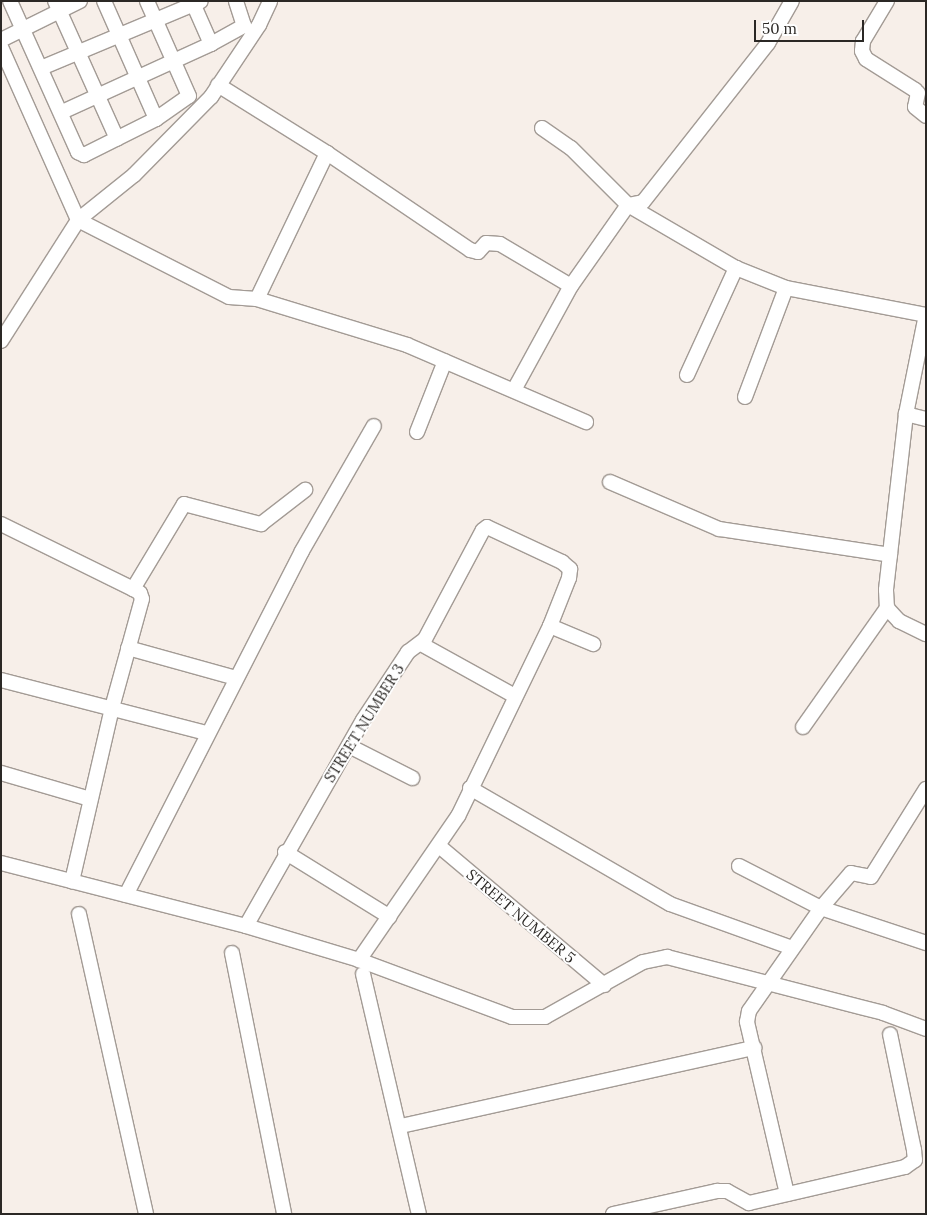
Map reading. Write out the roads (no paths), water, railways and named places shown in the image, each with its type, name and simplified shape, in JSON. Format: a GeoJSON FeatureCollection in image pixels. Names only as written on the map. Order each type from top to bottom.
{"type":"FeatureCollection","features":[{"type":"Feature","properties":{"kind":"street"},"geometry":{"type":"LineString","coordinates":[[10,1],[62,112],[78,152],[84,155],[156,118],[189,96],[146,1]]}},
{"type":"Feature","properties":{"kind":"street"},"geometry":{"type":"LineString","coordinates":[[1,40],[23,29],[57,6],[80,1]]}},
{"type":"Feature","properties":{"kind":"street"},"geometry":{"type":"LineString","coordinates":[[104,1],[140,77],[156,118]]}},
{"type":"Feature","properties":{"kind":"street"},"geometry":{"type":"LineString","coordinates":[[62,112],[174,62],[244,26],[236,1]]}},
{"type":"Feature","properties":{"kind":"street"},"geometry":{"type":"LineString","coordinates":[[1,341],[78,220],[134,174],[211,96],[260,25],[270,1]]}},
{"type":"Feature","properties":{"kind":"street"},"geometry":{"type":"LineString","coordinates":[[514,390],[572,286],[628,205],[643,202],[768,43],[792,1]]}},
{"type":"Feature","properties":{"kind":"street"},"geometry":{"type":"LineString","coordinates":[[887,1],[863,41],[862,51],[866,59],[918,93],[915,107],[926,116]]}},
{"type":"Feature","properties":{"kind":"street"},"geometry":{"type":"LineString","coordinates":[[42,68],[196,3],[211,44]]}},
{"type":"Feature","properties":{"kind":"street"},"geometry":{"type":"LineString","coordinates":[[57,6],[117,139]]}},
{"type":"Feature","properties":{"kind":"street"},"geometry":{"type":"LineString","coordinates":[[1,46],[78,220],[229,297],[257,299],[407,345],[586,422]]}},
{"type":"Feature","properties":{"kind":"street"},"geometry":{"type":"LineString","coordinates":[[218,85],[327,153],[470,250],[478,252],[486,243],[500,244],[572,286]]}},
{"type":"Feature","properties":{"kind":"street"},"geometry":{"type":"LineString","coordinates":[[542,128],[571,148],[628,205],[736,268],[786,288],[926,315],[906,414],[890,554],[887,608],[803,727]]}},
{"type":"Feature","properties":{"kind":"street"},"geometry":{"type":"LineString","coordinates":[[257,299],[327,153]]}},
{"type":"Feature","properties":{"kind":"street"},"geometry":{"type":"LineString","coordinates":[[687,375],[736,268]]}},
{"type":"Feature","properties":{"kind":"street"},"geometry":{"type":"LineString","coordinates":[[745,397],[786,288]]}},
{"type":"Feature","properties":{"kind":"street"},"geometry":{"type":"LineString","coordinates":[[417,432],[445,361]]}},
{"type":"Feature","properties":{"kind":"street"},"geometry":{"type":"LineString","coordinates":[[906,414],[926,419]]}},
{"type":"Feature","properties":{"kind":"street"},"geometry":{"type":"LineString","coordinates":[[126,895],[206,733],[302,551],[374,426]]}},
{"type":"Feature","properties":{"kind":"street"},"geometry":{"type":"LineString","coordinates":[[610,482],[719,529],[890,554]]}},
{"type":"Feature","properties":{"kind":"street"},"geometry":{"type":"LineString","coordinates":[[133,589],[184,504],[260,524],[304,490]]}},
{"type":"Feature","properties":{"kind":"street"},"geometry":{"type":"LineString","coordinates":[[1,524],[133,589],[140,593],[142,599],[112,708],[72,881]]}},
{"type":"Feature","properties":{"kind":"street","name":"STREET NUMBER 3"},"geometry":{"type":"LineString","coordinates":[[246,926],[285,852],[349,746],[408,652],[421,644],[483,530],[488,528],[562,562],[570,569],[550,626]]}},
{"type":"Feature","properties":{"kind":"street"},"geometry":{"type":"LineString","coordinates":[[887,608],[899,621],[926,634]]}},
{"type":"Feature","properties":{"kind":"street"},"geometry":{"type":"LineString","coordinates":[[419,1214],[401,1126],[361,967],[390,917],[438,846],[470,788],[550,626],[593,644]]}},
{"type":"Feature","properties":{"kind":"street"},"geometry":{"type":"LineString","coordinates":[[421,644],[515,696]]}},
{"type":"Feature","properties":{"kind":"street"},"geometry":{"type":"LineString","coordinates":[[128,648],[236,678]]}},
{"type":"Feature","properties":{"kind":"street"},"geometry":{"type":"LineString","coordinates":[[1,680],[206,733]]}},
{"type":"Feature","properties":{"kind":"street"},"geometry":{"type":"LineString","coordinates":[[349,746],[412,778]]}},
{"type":"Feature","properties":{"kind":"street"},"geometry":{"type":"LineString","coordinates":[[1,773],[90,799]]}},
{"type":"Feature","properties":{"kind":"street"},"geometry":{"type":"LineString","coordinates":[[470,788],[670,904],[792,948]]}},
{"type":"Feature","properties":{"kind":"street"},"geometry":{"type":"LineString","coordinates":[[787,1194],[747,1022],[750,1011],[766,984],[821,908],[851,873],[871,877],[926,789]]}},
{"type":"Feature","properties":{"kind":"street","name":"STREET NUMBER 5"},"geometry":{"type":"LineString","coordinates":[[438,846],[604,985]]}},
{"type":"Feature","properties":{"kind":"street"},"geometry":{"type":"LineString","coordinates":[[285,852],[390,917]]}},
{"type":"Feature","properties":{"kind":"street"},"geometry":{"type":"LineString","coordinates":[[1,863],[246,926],[361,967],[512,1017],[545,1017],[643,962],[666,957],[884,1013],[926,1029]]}},
{"type":"Feature","properties":{"kind":"street"},"geometry":{"type":"LineString","coordinates":[[739,866],[821,908],[926,943]]}},
{"type":"Feature","properties":{"kind":"street"},"geometry":{"type":"LineString","coordinates":[[79,914],[146,1214]]}},
{"type":"Feature","properties":{"kind":"street"},"geometry":{"type":"LineString","coordinates":[[232,953],[284,1214]]}},
{"type":"Feature","properties":{"kind":"street"},"geometry":{"type":"LineString","coordinates":[[613,1214],[717,1191],[727,1191],[750,1208],[787,1194],[905,1167],[915,1160],[890,1034]]}},
{"type":"Feature","properties":{"kind":"street"},"geometry":{"type":"LineString","coordinates":[[401,1126],[754,1048]]}}]}
